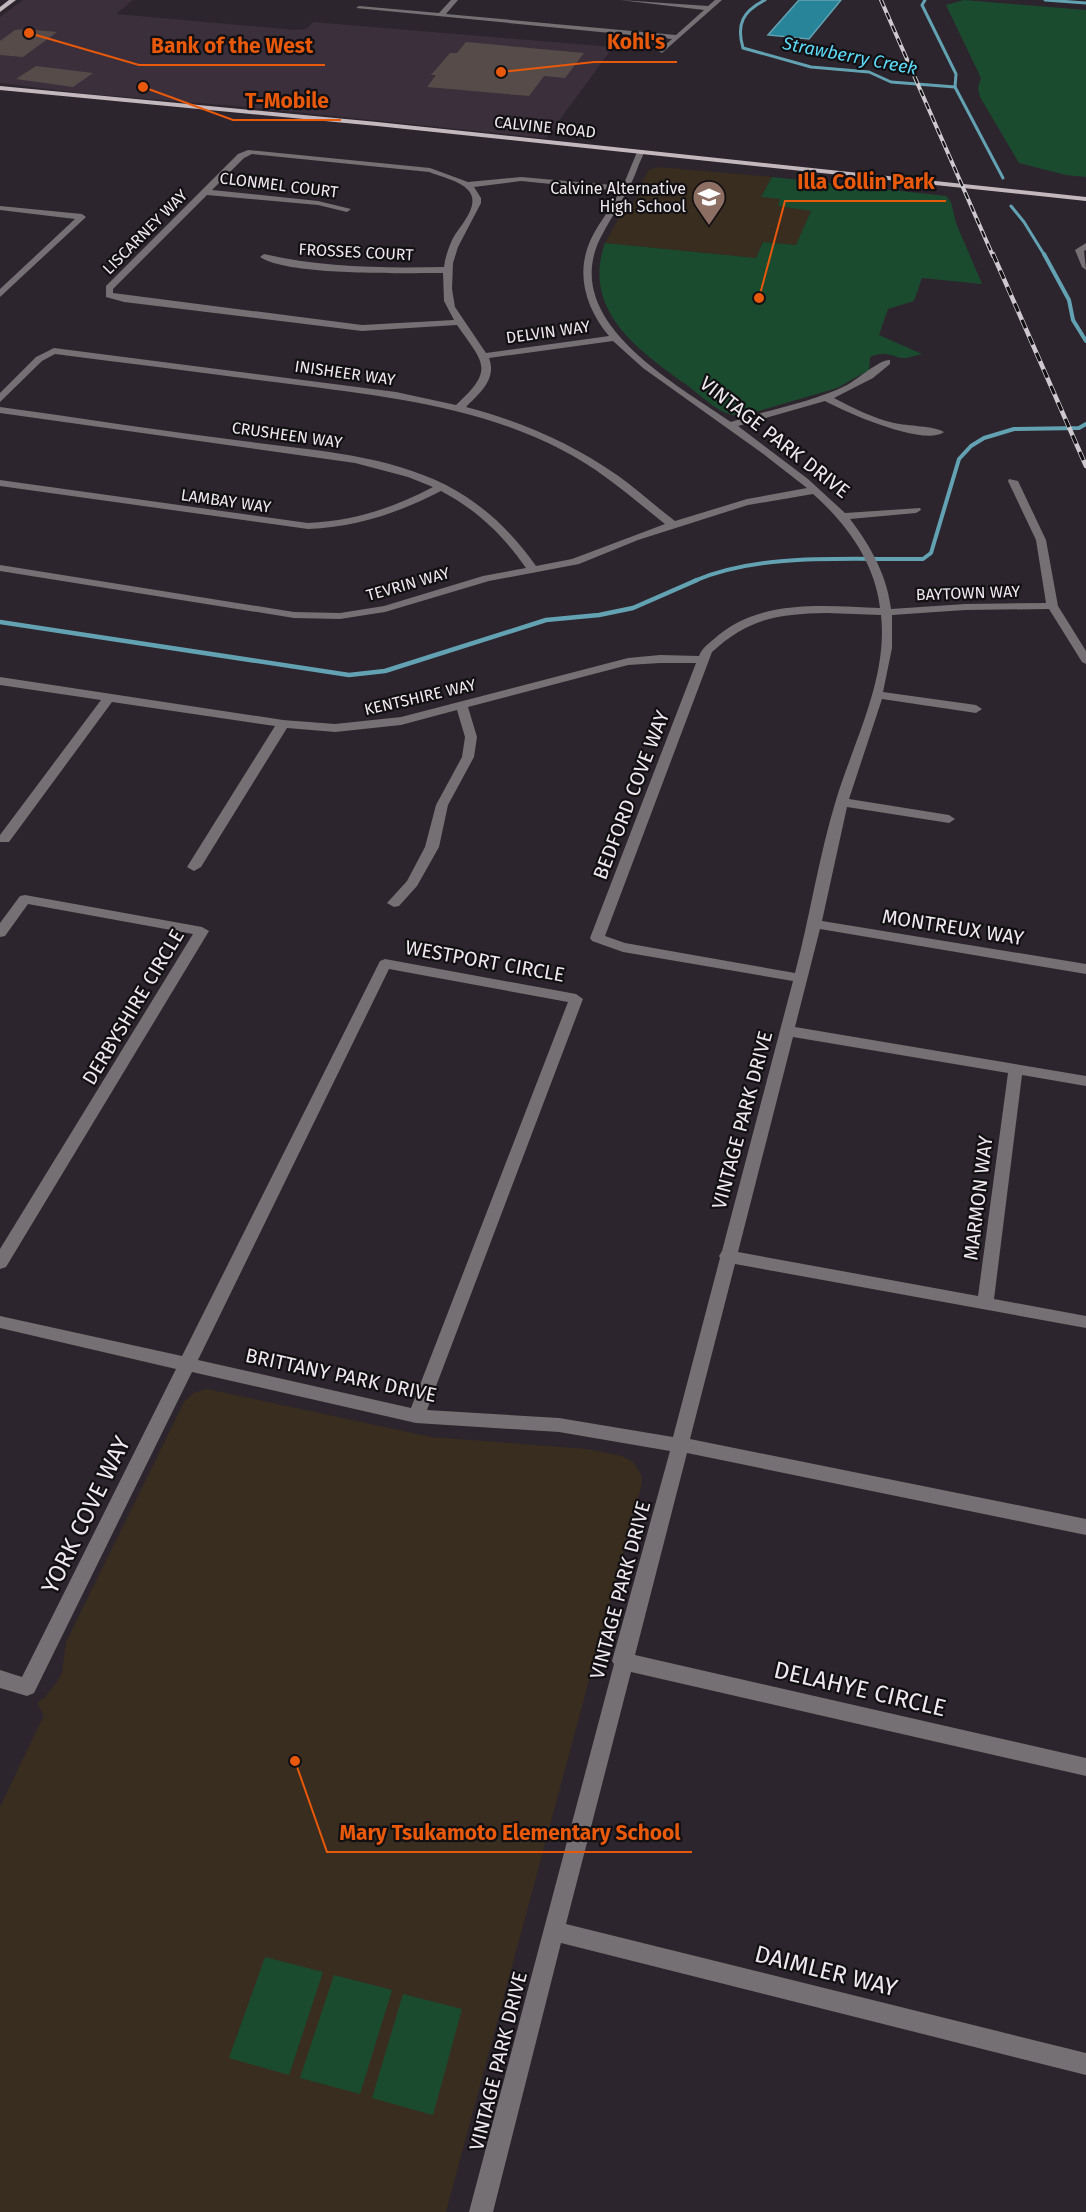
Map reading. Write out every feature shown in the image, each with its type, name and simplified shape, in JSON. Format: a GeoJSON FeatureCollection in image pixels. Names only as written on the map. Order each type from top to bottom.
{"type":"FeatureCollection","features":[{"type":"Feature","properties":{"kind":"main road"},"geometry":{"type":"LineString","coordinates":[[0,10],[13,0]]}},
{"type":"Feature","properties":{"kind":"main road","name":"CALVINE ROAD"},"geometry":{"type":"LineString","coordinates":[[0,88],[377,124],[638,156],[1086,205]]}},
{"type":"Feature","properties":{"kind":"main road"},"geometry":{"type":"LineString","coordinates":[[0,95],[351,131]]}},
{"type":"Feature","properties":{"kind":"main road"},"geometry":{"type":"LineString","coordinates":[[138,109],[198,111],[211,109]]}},
{"type":"Feature","properties":{"kind":"main road"},"geometry":{"type":"LineString","coordinates":[[306,126],[370,128],[377,124]]}},
{"type":"Feature","properties":{"kind":"main road"},"geometry":{"type":"LineString","coordinates":[[373,133],[453,133]]}},
{"type":"Feature","properties":{"kind":"main road","name":"CALVINE ROAD"},"geometry":{"type":"LineString","coordinates":[[432,139],[638,156],[1086,199]]}},
{"type":"Feature","properties":{"kind":"street"},"geometry":{"type":"LineString","coordinates":[[367,0],[359,8],[676,37]]}},
{"type":"Feature","properties":{"kind":"street"},"geometry":{"type":"LineString","coordinates":[[441,15],[455,0]]}},
{"type":"Feature","properties":{"kind":"street"},"geometry":{"type":"LineString","coordinates":[[623,0],[709,8]]}},
{"type":"Feature","properties":{"kind":"street"},"geometry":{"type":"LineString","coordinates":[[662,51],[718,0]]}},
{"type":"Feature","properties":{"kind":"street","name":"LISCARNEY WAY"},"geometry":{"type":"LineString","coordinates":[[460,322],[388,328],[349,327],[124,298],[109,295],[109,288],[241,156],[251,152],[420,168],[452,177],[467,185]]}},
{"type":"Feature","properties":{"kind":"street","name":"VINTAGE PARK DRIVE"},"geometry":{"type":"LineString","coordinates":[[481,2212],[622,1661],[660,1524],[727,1256],[815,924],[841,802],[877,695],[885,657],[884,594],[870,561],[843,516],[815,490],[647,367],[616,338],[602,321],[592,300],[587,270],[593,242],[625,189],[638,156]]}},
{"type":"Feature","properties":{"kind":"street"},"geometry":{"type":"LineString","coordinates":[[467,185],[521,179],[625,189]]}},
{"type":"Feature","properties":{"kind":"street"},"geometry":{"type":"LineString","coordinates":[[459,408],[483,386],[489,367],[485,356],[449,305],[447,270],[457,239],[477,203],[475,194],[467,185]]}},
{"type":"Feature","properties":{"kind":"street","name":"CLONMEL COURT"},"geometry":{"type":"LineString","coordinates":[[206,192],[347,209]]}},
{"type":"Feature","properties":{"kind":"street"},"geometry":{"type":"LineString","coordinates":[[0,208],[82,217],[0,294]]}},
{"type":"Feature","properties":{"kind":"street"},"geometry":{"type":"LineString","coordinates":[[1086,246],[1079,250],[1086,267]]}},
{"type":"Feature","properties":{"kind":"street","name":"FROSSES COURT"},"geometry":{"type":"LineString","coordinates":[[264,257],[301,265],[342,269],[447,270]]}},
{"type":"Feature","properties":{"kind":"street","name":"DELVIN WAY"},"geometry":{"type":"LineString","coordinates":[[485,356],[616,338]]}},
{"type":"Feature","properties":{"kind":"street","name":"INISHEER WAY"},"geometry":{"type":"LineString","coordinates":[[0,399],[39,358],[54,351],[396,395],[459,408],[525,429],[567,448],[613,477],[672,524]]}},
{"type":"Feature","properties":{"kind":"street"},"geometry":{"type":"LineString","coordinates":[[729,426],[845,391],[870,378],[887,362]]}},
{"type":"Feature","properties":{"kind":"street"},"geometry":{"type":"LineString","coordinates":[[827,398],[874,422],[907,429],[939,432]]}},
{"type":"Feature","properties":{"kind":"street","name":"CRUSHEEN WAY"},"geometry":{"type":"LineString","coordinates":[[0,410],[346,459],[398,471],[442,488],[489,516],[510,537],[533,570]]}},
{"type":"Feature","properties":{"kind":"street"},"geometry":{"type":"LineString","coordinates":[[1013,481],[1041,540],[1052,606],[1086,660]]}},
{"type":"Feature","properties":{"kind":"street","name":"LAMBAY WAY"},"geometry":{"type":"LineString","coordinates":[[0,483],[308,526],[338,525],[380,517],[442,488]]}},
{"type":"Feature","properties":{"kind":"street","name":"TEVRIN WAY"},"geometry":{"type":"LineString","coordinates":[[0,568],[294,615],[324,617],[370,613],[487,578],[587,558],[672,524],[747,502],[815,490]]}},
{"type":"Feature","properties":{"kind":"street"},"geometry":{"type":"LineString","coordinates":[[843,516],[916,510]]}},
{"type":"Feature","properties":{"kind":"street","name":"BAYTOWN WAY"},"geometry":{"type":"LineString","coordinates":[[886,612],[968,607],[1052,606]]}},
{"type":"Feature","properties":{"kind":"street","name":"BEDFORD COVE WAY"},"geometry":{"type":"LineString","coordinates":[[800,978],[623,947],[597,938],[703,660],[714,644],[722,636],[743,624],[770,615],[815,609],[886,612]]}},
{"type":"Feature","properties":{"kind":"street","name":"KENTSHIRE WAY"},"geometry":{"type":"LineString","coordinates":[[0,681],[284,724],[335,728],[401,721],[628,662],[660,659],[703,660]]}},
{"type":"Feature","properties":{"kind":"street"},"geometry":{"type":"LineString","coordinates":[[877,695],[976,709]]}},
{"type":"Feature","properties":{"kind":"street"},"geometry":{"type":"LineString","coordinates":[[4,838],[109,697]]}},
{"type":"Feature","properties":{"kind":"street"},"geometry":{"type":"LineString","coordinates":[[394,903],[412,884],[432,847],[442,805],[468,757],[471,737],[462,706]]}},
{"type":"Feature","properties":{"kind":"street"},"geometry":{"type":"LineString","coordinates":[[194,867],[284,724]]}},
{"type":"Feature","properties":{"kind":"street"},"geometry":{"type":"LineString","coordinates":[[841,802],[950,819]]}},
{"type":"Feature","properties":{"kind":"street","name":"DERBYSHIRE CIRCLE"},"geometry":{"type":"LineString","coordinates":[[0,933],[25,898],[202,931],[0,1263]]}},
{"type":"Feature","properties":{"kind":"street","name":"MONTREUX WAY"},"geometry":{"type":"LineString","coordinates":[[815,924],[1086,969]]}},
{"type":"Feature","properties":{"kind":"street","name":"WESTPORT CIRCLE"},"geometry":{"type":"LineString","coordinates":[[187,1364],[385,964],[576,999],[416,1416]]}},
{"type":"Feature","properties":{"kind":"street"},"geometry":{"type":"LineString","coordinates":[[787,1031],[1086,1081]]}},
{"type":"Feature","properties":{"kind":"street","name":"MARMON WAY"},"geometry":{"type":"LineString","coordinates":[[986,1303],[1016,1068]]}},
{"type":"Feature","properties":{"kind":"street"},"geometry":{"type":"LineString","coordinates":[[727,1256],[1086,1322]]}},
{"type":"Feature","properties":{"kind":"street","name":"BRITTANY PARK DRIVE"},"geometry":{"type":"LineString","coordinates":[[0,1322],[416,1416],[559,1425],[678,1446]]}},
{"type":"Feature","properties":{"kind":"street","name":"YORK COVE WAY"},"geometry":{"type":"LineString","coordinates":[[0,1679],[27,1687],[187,1364]]}},
{"type":"Feature","properties":{"kind":"street"},"geometry":{"type":"LineString","coordinates":[[678,1446],[709,1449],[1086,1527]]}},
{"type":"Feature","properties":{"kind":"street","name":"DELAHYE CIRCLE"},"geometry":{"type":"LineString","coordinates":[[622,1661],[1086,1767]]}},
{"type":"Feature","properties":{"kind":"street","name":"DAIMLER WAY"},"geometry":{"type":"LineString","coordinates":[[554,1930],[1086,2064]]}},
{"type":"Feature","properties":{"kind":"shaded area"},"geometry":{"type":"Polygon","coordinates":[[[23,0],[133,0],[116,14],[295,30],[306,29],[313,22],[613,47],[544,138],[236,106],[88,94],[0,83],[0,17],[23,0]]]}},
{"type":"Feature","properties":{"kind":"shaded area","name":"Calvine Alternative High School"},"geometry":{"type":"Polygon","coordinates":[[[658,167],[772,177],[761,197],[780,199],[778,206],[811,211],[797,245],[763,242],[756,258],[605,243],[625,207],[633,203],[639,194],[637,190],[649,170],[658,167]]]}},
{"type":"Feature","properties":{"kind":"shaded area"},"geometry":{"type":"Polygon","coordinates":[[[207,1389],[431,1437],[587,1449],[622,1456],[633,1462],[641,1474],[642,1483],[446,2212],[0,2212],[0,1807],[44,1715],[37,1703],[58,1681],[62,1672],[66,1642],[184,1402],[193,1393],[207,1389]]]}},
{"type":"Feature","properties":{"kind":"green space"},"geometry":{"type":"Polygon","coordinates":[[[964,0],[1086,10],[1086,177],[1066,175],[1019,163],[980,97],[978,88],[981,78],[946,5],[964,0]]]}},
{"type":"Feature","properties":{"kind":"green space"},"geometry":{"type":"Polygon","coordinates":[[[772,177],[946,196],[951,202],[956,223],[982,284],[922,278],[914,301],[888,309],[879,335],[922,354],[906,358],[886,354],[876,355],[870,357],[869,370],[837,388],[745,415],[732,415],[708,402],[634,343],[619,326],[608,308],[601,289],[600,267],[605,243],[756,258],[763,242],[796,245],[811,211],[778,206],[780,199],[761,197],[772,177]]]}},
{"type":"Feature","properties":{"kind":"green space"},"geometry":{"type":"Polygon","coordinates":[[[265,1957],[323,1972],[289,2075],[229,2058],[265,1957]]]}},
{"type":"Feature","properties":{"kind":"green space"},"geometry":{"type":"Polygon","coordinates":[[[334,1975],[392,1990],[360,2094],[300,2078],[334,1975]]]}},
{"type":"Feature","properties":{"kind":"green space"},"geometry":{"type":"Polygon","coordinates":[[[403,1994],[462,2009],[433,2115],[372,2098],[403,1994]]]}},
{"type":"Feature","properties":{"kind":"water"},"geometry":{"type":"Polygon","coordinates":[[[799,0],[841,0],[809,39],[768,35],[799,0]]]}},
{"type":"Feature","properties":{"kind":"building"},"geometry":{"type":"Polygon","coordinates":[[[15,30],[57,32],[23,57],[0,55],[0,41],[15,30]]]}},
{"type":"Feature","properties":{"kind":"building"},"geometry":{"type":"Polygon","coordinates":[[[466,42],[584,53],[565,78],[544,76],[529,96],[427,87],[436,75],[431,75],[450,53],[457,53],[466,42]]]}},
{"type":"Feature","properties":{"kind":"building"},"geometry":{"type":"Polygon","coordinates":[[[36,66],[93,73],[73,87],[16,79],[36,66]]]}},
{"type":"Feature","properties":{"kind":"waterway","name":"Strawberry Creek"},"geometry":{"type":"LineString","coordinates":[[765,0],[751,9],[743,19],[740,32],[743,48],[811,67],[869,72],[891,82],[955,87]]}},
{"type":"Feature","properties":{"kind":"waterway","name":"Strawberry Creek"},"geometry":{"type":"LineString","coordinates":[[925,0],[922,5],[956,74],[955,87]]}},
{"type":"Feature","properties":{"kind":"waterway","name":"Strawberry Creek"},"geometry":{"type":"LineString","coordinates":[[1045,0],[1086,3]]}},
{"type":"Feature","properties":{"kind":"waterway"},"geometry":{"type":"LineString","coordinates":[[955,87],[1003,178]]}},
{"type":"Feature","properties":{"kind":"waterway"},"geometry":{"type":"LineString","coordinates":[[1011,206],[1045,256]]}},
{"type":"Feature","properties":{"kind":"waterway"},"geometry":{"type":"LineString","coordinates":[[1044,254],[1069,300],[1073,320],[1086,341]]}},
{"type":"Feature","properties":{"kind":"waterway"},"geometry":{"type":"LineString","coordinates":[[694,581],[748,565],[807,559],[923,559],[931,553],[959,459],[971,446],[984,438],[1014,429],[1079,428],[1086,424]]}},
{"type":"Feature","properties":{"kind":"waterway"},"geometry":{"type":"LineString","coordinates":[[0,622],[349,675],[385,671],[546,620],[599,615],[633,608],[697,580]]}},
{"type":"Feature","properties":{"kind":"railway"},"geometry":{"type":"LineString","coordinates":[[881,0],[993,256]]}},
{"type":"Feature","properties":{"kind":"railway"},"geometry":{"type":"LineString","coordinates":[[993,254],[1086,466]]}},
{"type":"Feature","properties":{"kind":"place","name":"Bank of the West"},"geometry":{"type":"Point","coordinates":[29,33]}},
{"type":"Feature","properties":{"kind":"place","name":"Kohl's"},"geometry":{"type":"Point","coordinates":[501,72]}},
{"type":"Feature","properties":{"kind":"place","name":"T-Mobile"},"geometry":{"type":"Point","coordinates":[143,87]}},
{"type":"Feature","properties":{"kind":"place","name":"Calvine Alternative High School"},"geometry":{"type":"Point","coordinates":[709,226]}},
{"type":"Feature","properties":{"kind":"place","name":"Illa Collin Park"},"geometry":{"type":"Point","coordinates":[759,298]}},
{"type":"Feature","properties":{"kind":"place","name":"Mary Tsukamoto Elementary School"},"geometry":{"type":"Point","coordinates":[295,1761]}}]}
